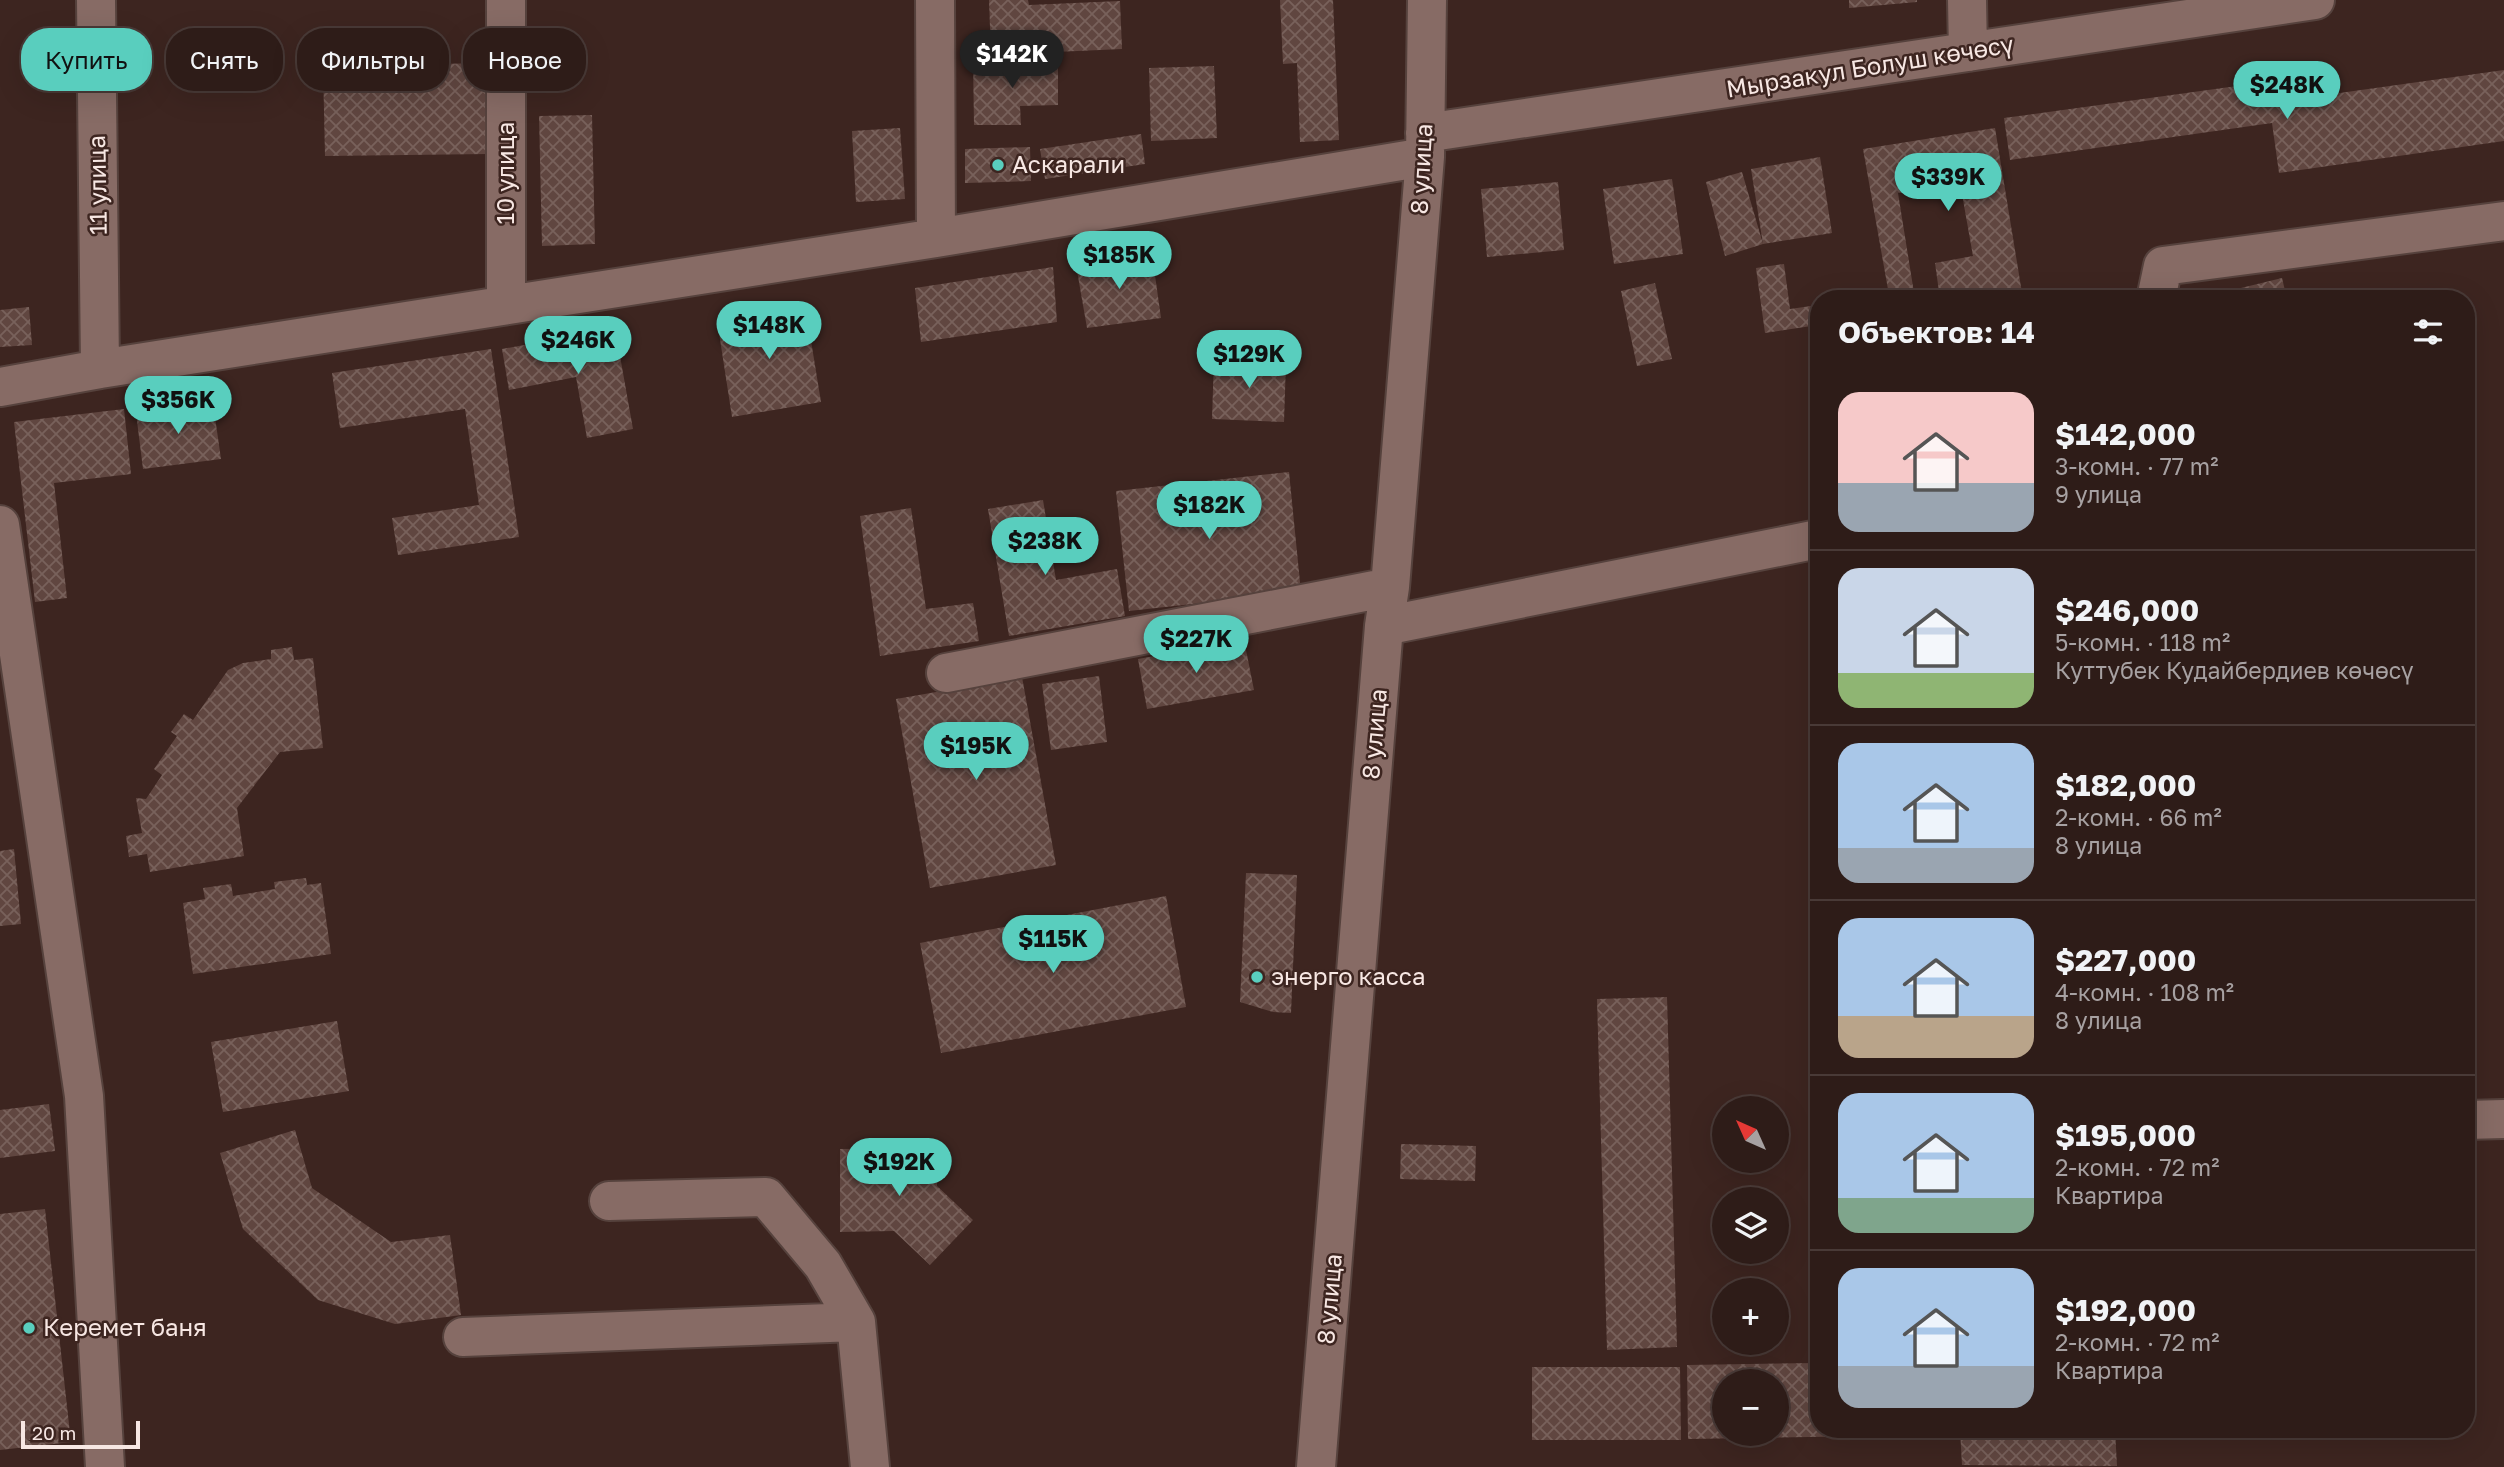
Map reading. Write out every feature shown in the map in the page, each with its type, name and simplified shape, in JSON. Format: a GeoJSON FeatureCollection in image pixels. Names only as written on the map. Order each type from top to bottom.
{"type":"FeatureCollection","features":[{"type":"Feature","properties":{"kind":"street","name":"11 улица"},"geometry":{"type":"LineString","coordinates":[[96,0],[100,369]]}},
{"type":"Feature","properties":{"kind":"street","name":"10 улица"},"geometry":{"type":"LineString","coordinates":[[506,0],[506,304]]}},
{"type":"Feature","properties":{"kind":"street"},"geometry":{"type":"LineString","coordinates":[[935,0],[936,238]]}},
{"type":"Feature","properties":{"kind":"street","name":"8 улица"},"geometry":{"type":"LineString","coordinates":[[1316,1467],[1425,145],[1427,0]]}},
{"type":"Feature","properties":{"kind":"street"},"geometry":{"type":"LineString","coordinates":[[1968,0],[1968,52]]}},
{"type":"Feature","properties":{"kind":"street","name":"Мырзакул Болуш көчөсү"},"geometry":{"type":"LineString","coordinates":[[0,387],[506,304],[936,238],[1425,145],[1968,52],[2315,0]]}},
{"type":"Feature","properties":{"kind":"street"},"geometry":{"type":"LineString","coordinates":[[2158,290],[2163,266],[2504,221]]}},
{"type":"Feature","properties":{"kind":"street"},"geometry":{"type":"LineString","coordinates":[[0,525],[84,1096],[105,1467]]}},
{"type":"Feature","properties":{"kind":"street"},"geometry":{"type":"LineString","coordinates":[[1384,626],[1810,542]]}},
{"type":"Feature","properties":{"kind":"street"},"geometry":{"type":"LineString","coordinates":[[946,673],[1390,587]]}},
{"type":"Feature","properties":{"kind":"street"},"geometry":{"type":"LineString","coordinates":[[2475,1120],[2504,1119]]}},
{"type":"Feature","properties":{"kind":"street"},"geometry":{"type":"LineString","coordinates":[[609,1201],[766,1197],[823,1265],[856,1322],[870,1467]]}},
{"type":"Feature","properties":{"kind":"street"},"geometry":{"type":"LineString","coordinates":[[463,1337],[856,1322]]}},
{"type":"Feature","properties":{"kind":"building"},"geometry":{"type":"Polygon","coordinates":[[[989,0],[1028,0],[1029,5],[1120,1],[1122,49],[991,55],[989,0]]]}},
{"type":"Feature","properties":{"kind":"building"},"geometry":{"type":"Polygon","coordinates":[[[1280,0],[1333,0],[1339,140],[1300,142],[1297,63],[1283,64],[1280,0]]]}},
{"type":"Feature","properties":{"kind":"building"},"geometry":{"type":"Polygon","coordinates":[[[1849,0],[1917,0],[1917,2],[1849,8],[1849,0]]]}},
{"type":"Feature","properties":{"kind":"building"},"geometry":{"type":"Polygon","coordinates":[[[973,62],[1058,62],[1058,105],[1020,106],[1021,125],[974,125],[973,62]]]}},
{"type":"Feature","properties":{"kind":"building"},"geometry":{"type":"Polygon","coordinates":[[[463,63],[463,91],[488,91],[488,154],[325,156],[324,91],[449,91],[449,64],[463,63]]]}},
{"type":"Feature","properties":{"kind":"building"},"geometry":{"type":"Polygon","coordinates":[[[1214,66],[1217,138],[1151,141],[1149,68],[1214,66]]]}},
{"type":"Feature","properties":{"kind":"building"},"geometry":{"type":"Polygon","coordinates":[[[2504,70],[2504,141],[2279,173],[2272,123],[2010,160],[2004,118],[2266,82],[2269,103],[2504,70]]]}},
{"type":"Feature","properties":{"kind":"building"},"geometry":{"type":"Polygon","coordinates":[[[592,115],[595,244],[542,246],[539,116],[592,115]]]}},
{"type":"Feature","properties":{"kind":"building"},"geometry":{"type":"Polygon","coordinates":[[[900,128],[905,199],[856,202],[852,131],[900,128]]]}},
{"type":"Feature","properties":{"kind":"building"},"geometry":{"type":"Polygon","coordinates":[[[1995,128],[2022,290],[1939,290],[1935,263],[1973,256],[1960,183],[1898,193],[1914,290],[1888,290],[1863,149],[1995,128]]]}},
{"type":"Feature","properties":{"kind":"building"},"geometry":{"type":"Polygon","coordinates":[[[1141,134],[1145,164],[1045,179],[1040,149],[1141,134]]]}},
{"type":"Feature","properties":{"kind":"building","name":"Аскарали"},"geometry":{"type":"Polygon","coordinates":[[[1030,147],[1031,181],[965,183],[965,149],[1030,147]]]}},
{"type":"Feature","properties":{"kind":"building"},"geometry":{"type":"Polygon","coordinates":[[[1820,157],[1832,233],[1763,244],[1751,169],[1820,157]]]}},
{"type":"Feature","properties":{"kind":"building"},"geometry":{"type":"Polygon","coordinates":[[[1742,172],[1763,244],[1725,256],[1706,182],[1742,172]]]}},
{"type":"Feature","properties":{"kind":"building"},"geometry":{"type":"Polygon","coordinates":[[[1672,179],[1683,254],[1614,264],[1603,189],[1672,179]]]}},
{"type":"Feature","properties":{"kind":"building"},"geometry":{"type":"Polygon","coordinates":[[[1558,182],[1564,250],[1487,257],[1481,189],[1558,182]]]}},
{"type":"Feature","properties":{"kind":"building"},"geometry":{"type":"Polygon","coordinates":[[[1152,254],[1161,318],[1087,328],[1076,265],[1152,254]]]}},
{"type":"Feature","properties":{"kind":"building"},"geometry":{"type":"Polygon","coordinates":[[[1784,264],[1790,309],[1810,306],[1810,326],[1765,333],[1756,268],[1784,264]]]}},
{"type":"Feature","properties":{"kind":"building"},"geometry":{"type":"Polygon","coordinates":[[[1053,267],[1057,322],[921,342],[915,288],[1053,267]]]}},
{"type":"Feature","properties":{"kind":"building"},"geometry":{"type":"Polygon","coordinates":[[[2282,278],[2285,290],[2233,290],[2282,278]]]}},
{"type":"Feature","properties":{"kind":"building"},"geometry":{"type":"Polygon","coordinates":[[[1655,283],[1672,359],[1637,366],[1621,291],[1655,283]]]}},
{"type":"Feature","properties":{"kind":"building"},"geometry":{"type":"Polygon","coordinates":[[[805,304],[821,402],[732,417],[717,320],[805,304]]]}},
{"type":"Feature","properties":{"kind":"building"},"geometry":{"type":"Polygon","coordinates":[[[29,307],[32,345],[0,347],[0,310],[29,307]]]}},
{"type":"Feature","properties":{"kind":"building"},"geometry":{"type":"Polygon","coordinates":[[[615,328],[633,429],[587,438],[576,377],[509,390],[502,349],[615,328]]]}},
{"type":"Feature","properties":{"kind":"building"},"geometry":{"type":"Polygon","coordinates":[[[491,349],[519,537],[398,555],[392,518],[479,505],[465,409],[340,428],[332,373],[491,349]]]}},
{"type":"Feature","properties":{"kind":"building"},"geometry":{"type":"Polygon","coordinates":[[[1214,359],[1286,362],[1284,422],[1212,419],[1214,359]]]}},
{"type":"Feature","properties":{"kind":"building"},"geometry":{"type":"Polygon","coordinates":[[[213,403],[221,459],[143,469],[136,413],[213,403]]]}},
{"type":"Feature","properties":{"kind":"building"},"geometry":{"type":"Polygon","coordinates":[[[124,409],[131,474],[54,483],[67,598],[35,602],[14,422],[124,409]]]}},
{"type":"Feature","properties":{"kind":"building"},"geometry":{"type":"Polygon","coordinates":[[[1289,472],[1301,592],[1129,611],[1116,491],[1289,472]]]}},
{"type":"Feature","properties":{"kind":"building"},"geometry":{"type":"Polygon","coordinates":[[[1043,500],[1056,580],[1117,569],[1125,616],[1009,636],[988,509],[1043,500]]]}},
{"type":"Feature","properties":{"kind":"building"},"geometry":{"type":"Polygon","coordinates":[[[911,508],[926,609],[973,603],[979,641],[880,656],[860,516],[911,508]]]}},
{"type":"Feature","properties":{"kind":"building"},"geometry":{"type":"Polygon","coordinates":[[[1244,640],[1254,690],[1147,709],[1138,659],[1244,640]]]}},
{"type":"Feature","properties":{"kind":"building"},"geometry":{"type":"Polygon","coordinates":[[[292,647],[294,660],[313,658],[323,748],[280,752],[237,808],[244,856],[150,872],[147,854],[129,857],[126,836],[142,833],[136,798],[146,799],[162,775],[154,769],[177,736],[171,732],[184,714],[193,720],[228,670],[243,663],[271,659],[271,650],[292,647]]]}},
{"type":"Feature","properties":{"kind":"building"},"geometry":{"type":"Polygon","coordinates":[[[1099,676],[1107,742],[1051,750],[1042,684],[1099,676]]]}},
{"type":"Feature","properties":{"kind":"building"},"geometry":{"type":"Polygon","coordinates":[[[1022,677],[1056,865],[930,888],[896,699],[1022,677]]]}},
{"type":"Feature","properties":{"kind":"building"},"geometry":{"type":"Polygon","coordinates":[[[14,849],[21,924],[0,926],[0,851],[14,849]]]}},
{"type":"Feature","properties":{"kind":"building"},"geometry":{"type":"Polygon","coordinates":[[[1246,873],[1297,875],[1291,1013],[1273,1012],[1240,1002],[1246,873]]]}},
{"type":"Feature","properties":{"kind":"building"},"geometry":{"type":"Polygon","coordinates":[[[306,878],[307,885],[321,883],[331,954],[193,974],[183,903],[205,899],[203,888],[231,884],[233,896],[275,889],[274,882],[306,878]]]}},
{"type":"Feature","properties":{"kind":"building"},"geometry":{"type":"Polygon","coordinates":[[[1166,896],[1186,1007],[941,1053],[920,943],[1166,896]]]}},
{"type":"Feature","properties":{"kind":"building"},"geometry":{"type":"Polygon","coordinates":[[[1667,997],[1677,1347],[1607,1350],[1597,999],[1667,997]]]}},
{"type":"Feature","properties":{"kind":"building"},"geometry":{"type":"Polygon","coordinates":[[[337,1021],[349,1091],[223,1112],[211,1042],[337,1021]]]}},
{"type":"Feature","properties":{"kind":"building"},"geometry":{"type":"Polygon","coordinates":[[[49,1104],[55,1151],[0,1158],[0,1110],[49,1104]]]}},
{"type":"Feature","properties":{"kind":"building"},"geometry":{"type":"Polygon","coordinates":[[[295,1130],[312,1188],[391,1242],[450,1235],[461,1315],[395,1324],[318,1300],[243,1229],[220,1153],[295,1130]]]}},
{"type":"Feature","properties":{"kind":"building"},"geometry":{"type":"Polygon","coordinates":[[[1401,1144],[1476,1146],[1475,1181],[1400,1179],[1401,1144]]]}},
{"type":"Feature","properties":{"kind":"building"},"geometry":{"type":"Polygon","coordinates":[[[937,1148],[937,1186],[973,1220],[930,1265],[894,1231],[840,1232],[840,1149],[937,1148]]]}},
{"type":"Feature","properties":{"kind":"building","name":"Керемет баня"},"geometry":{"type":"Polygon","coordinates":[[[45,1209],[71,1442],[0,1450],[0,1214],[45,1209]]]}},
{"type":"Feature","properties":{"kind":"building"},"geometry":{"type":"Polygon","coordinates":[[[1810,1363],[1810,1437],[1789,1437],[1789,1369],[1712,1369],[1712,1439],[1688,1439],[1687,1365],[1810,1363]]]}},
{"type":"Feature","properties":{"kind":"building"},"geometry":{"type":"Polygon","coordinates":[[[1532,1367],[1680,1367],[1681,1440],[1532,1440],[1532,1367]]]}},
{"type":"Feature","properties":{"kind":"building"},"geometry":{"type":"Polygon","coordinates":[[[1960,1438],[2115,1438],[2117,1466],[1962,1465],[1960,1438]]]}},
{"type":"Feature","properties":{"kind":"place","name":"Аскарали"},"geometry":{"type":"Point","coordinates":[998,165]}},
{"type":"Feature","properties":{"kind":"place","name":"энерго касса"},"geometry":{"type":"Point","coordinates":[1257,977]}},
{"type":"Feature","properties":{"kind":"place","name":"Керемет баня"},"geometry":{"type":"Point","coordinates":[29,1328]}}]}
